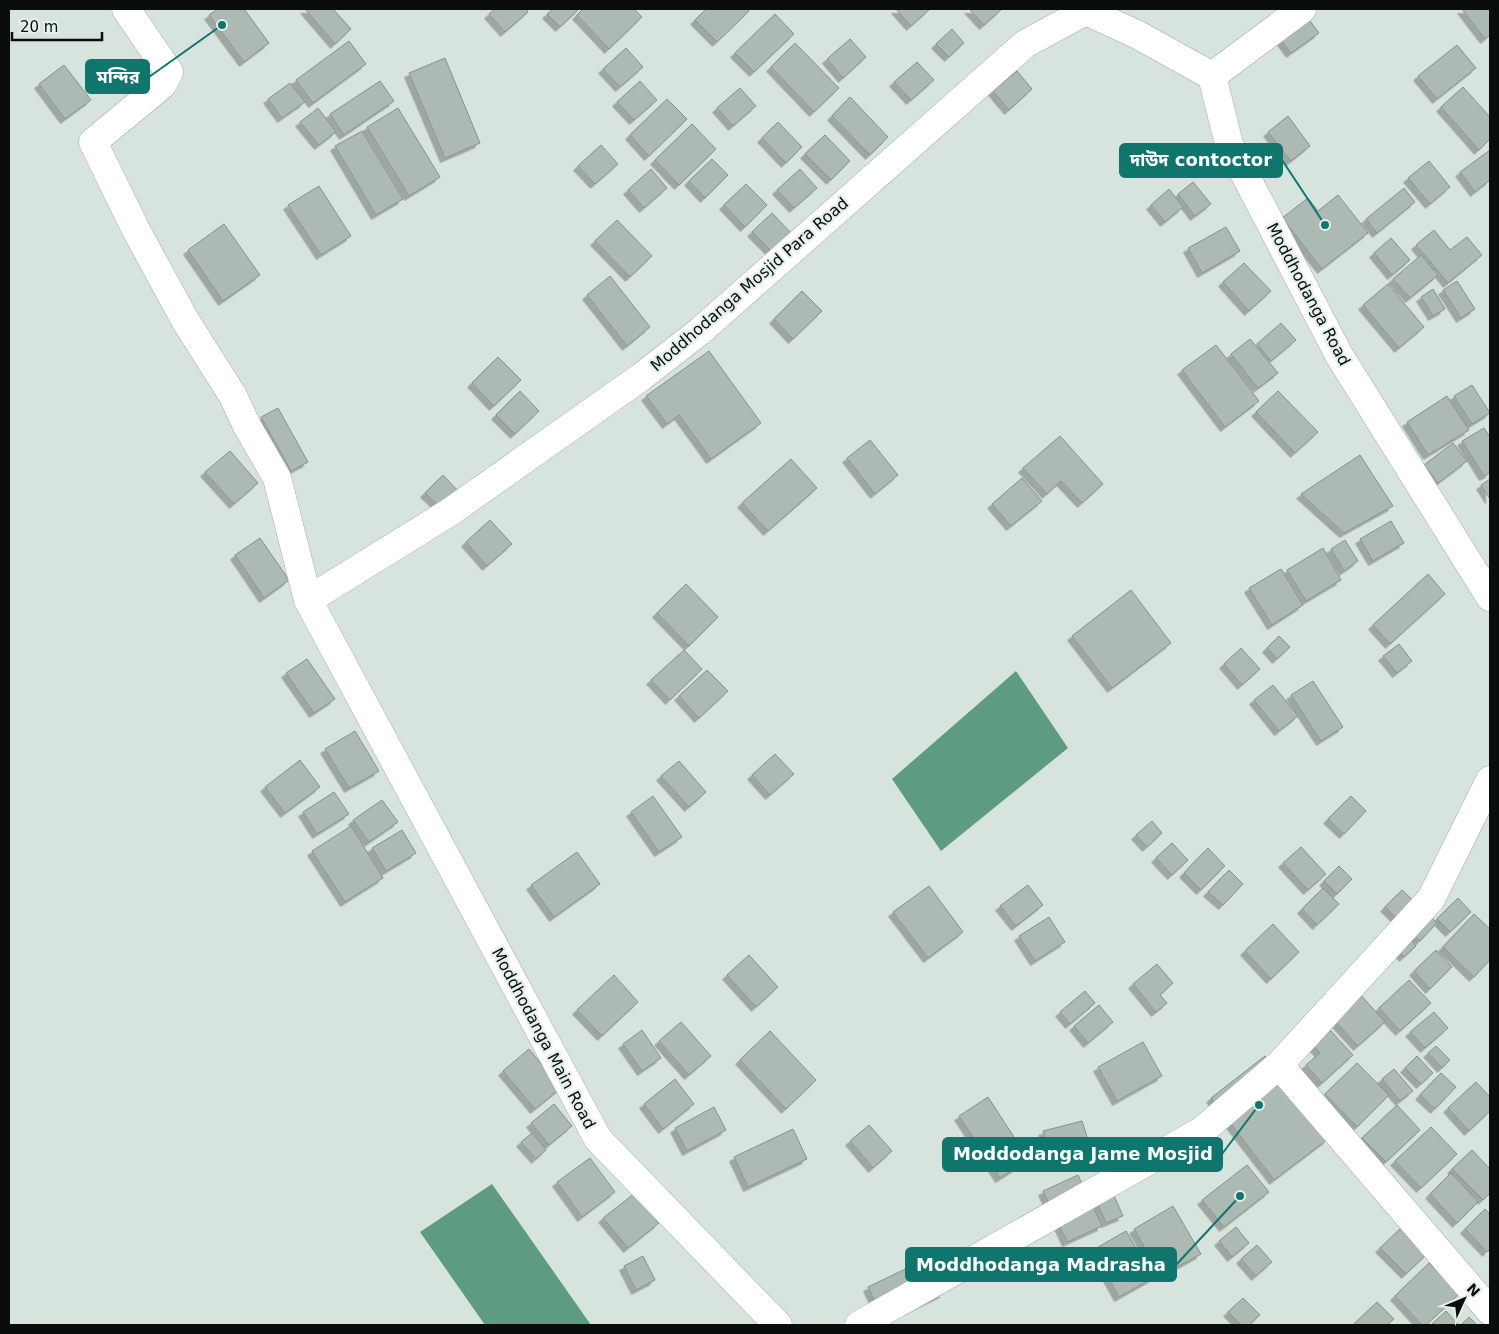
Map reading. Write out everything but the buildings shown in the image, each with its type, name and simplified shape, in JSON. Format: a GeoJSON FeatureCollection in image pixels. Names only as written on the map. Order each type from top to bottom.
{"type":"FeatureCollection","features":[{"type":"Feature","properties":{"kind":"street"},"geometry":{"type":"LineString","coordinates":[[126,9],[169,72],[162,85],[93,142],[136,230],[185,320],[233,396],[247,426],[277,478],[308,600]]}},
{"type":"Feature","properties":{"kind":"street"},"geometry":{"type":"LineString","coordinates":[[1212,76],[1302,9]]}},
{"type":"Feature","properties":{"kind":"street","name":"Moddhodanga Mosjid Para Road"},"geometry":{"type":"LineString","coordinates":[[308,600],[450,512],[641,377],[698,332],[1025,44],[1086,12],[1138,35],[1212,76]]}},
{"type":"Feature","properties":{"kind":"street","name":"Moddhodanga Road"},"geometry":{"type":"LineString","coordinates":[[1212,76],[1229,144],[1339,355],[1490,596]]}},
{"type":"Feature","properties":{"kind":"street","name":"Moddhodanga Main Road"},"geometry":{"type":"LineString","coordinates":[[308,600],[598,1139],[778,1325]]}},
{"type":"Feature","properties":{"kind":"street"},"geometry":{"type":"LineString","coordinates":[[859,1325],[1203,1130],[1279,1065],[1431,900],[1490,780]]}},
{"type":"Feature","properties":{"kind":"street"},"geometry":{"type":"LineString","coordinates":[[1279,1065],[1490,1311]]}},
{"type":"Feature","properties":{"kind":"shaded area"},"geometry":{"type":"Polygon","coordinates":[[[1016,671],[1068,748],[941,851],[892,779],[1016,671]]]}},
{"type":"Feature","properties":{"kind":"shaded area"},"geometry":{"type":"Polygon","coordinates":[[[492,1184],[591,1325],[485,1325],[420,1232],[492,1184]]]}},
{"type":"Feature","properties":{"kind":"place","name":"মন্দির"},"geometry":{"type":"Point","coordinates":[222,25]}},
{"type":"Feature","properties":{"kind":"place","name":"দাউদ contoctor"},"geometry":{"type":"Point","coordinates":[1325,225]}},
{"type":"Feature","properties":{"kind":"place","name":"Moddodanga Jame Mosjid"},"geometry":{"type":"Point","coordinates":[1259,1105]}},
{"type":"Feature","properties":{"kind":"place","name":"Moddhodanga Madrasha"},"geometry":{"type":"Point","coordinates":[1240,1196]}}]}
